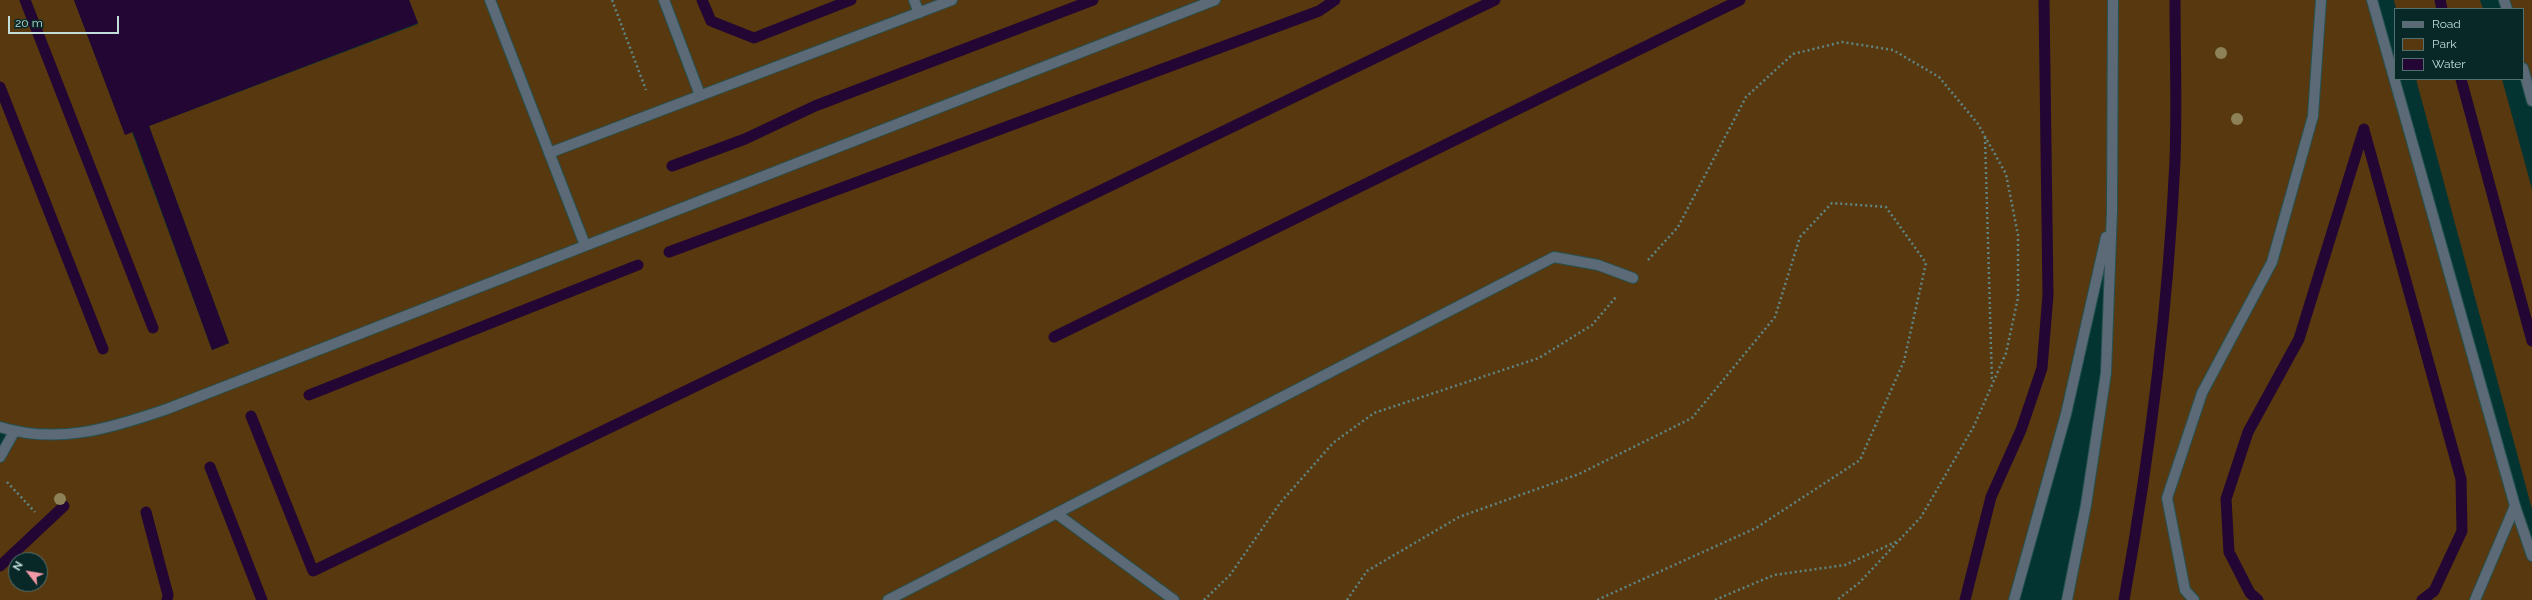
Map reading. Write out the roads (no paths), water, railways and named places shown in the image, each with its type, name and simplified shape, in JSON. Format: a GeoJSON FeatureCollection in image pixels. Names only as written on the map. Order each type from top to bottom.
{"type":"FeatureCollection","features":[{"type":"Feature","properties":{"kind":"lane"},"geometry":{"type":"LineString","coordinates":[[490,0],[584,245]]}},
{"type":"Feature","properties":{"kind":"lane"},"geometry":{"type":"LineString","coordinates":[[664,0],[700,96]]}},
{"type":"Feature","properties":{"kind":"lane"},"geometry":{"type":"LineString","coordinates":[[914,0],[919,12]]}},
{"type":"Feature","properties":{"kind":"lane"},"geometry":{"type":"LineString","coordinates":[[549,153],[952,0]]}},
{"type":"Feature","properties":{"kind":"lane"},"geometry":{"type":"LineString","coordinates":[[0,427],[14,432],[57,436],[122,424],[1215,0]]}},
{"type":"Feature","properties":{"kind":"lane"},"geometry":{"type":"LineString","coordinates":[[2066,600],[2086,505],[2106,373],[2112,210],[2113,0]]}},
{"type":"Feature","properties":{"kind":"lane"},"geometry":{"type":"LineString","coordinates":[[2194,600],[2186,590],[2167,498],[2202,393],[2272,262],[2313,116],[2321,0]]}},
{"type":"Feature","properties":{"kind":"lane"},"geometry":{"type":"LineString","coordinates":[[2372,0],[2394,78]]}},
{"type":"Feature","properties":{"kind":"lane"},"geometry":{"type":"LineString","coordinates":[[2524,72],[2532,101]]}},
{"type":"Feature","properties":{"kind":"lane"},"geometry":{"type":"LineString","coordinates":[[2395,80],[2515,506],[2532,556]]}},
{"type":"Feature","properties":{"kind":"lane"},"geometry":{"type":"LineString","coordinates":[[2014,600],[2066,414],[2112,210]]}},
{"type":"Feature","properties":{"kind":"lane"},"geometry":{"type":"LineString","coordinates":[[888,600],[1554,257],[1598,265],[1633,278]]}},
{"type":"Feature","properties":{"kind":"lane"},"geometry":{"type":"LineString","coordinates":[[0,456],[14,432]]}},
{"type":"Feature","properties":{"kind":"lane"},"geometry":{"type":"LineString","coordinates":[[2475,600],[2515,506]]}},
{"type":"Feature","properties":{"kind":"lane"},"geometry":{"type":"LineString","coordinates":[[1057,514],[1174,600]]}},
{"type":"Feature","properties":{"kind":"water"},"geometry":{"type":"Polygon","coordinates":[[[74,0],[409,0],[418,23],[149,126],[229,343],[212,350],[133,132],[125,135],[74,0]]]}},
{"type":"Feature","properties":{"kind":"waterway"},"geometry":{"type":"LineString","coordinates":[[25,0],[153,328]]}},
{"type":"Feature","properties":{"kind":"waterway"},"geometry":{"type":"LineString","coordinates":[[702,0],[711,21],[754,38],[851,0]]}},
{"type":"Feature","properties":{"kind":"waterway"},"geometry":{"type":"LineString","coordinates":[[672,166],[745,139],[815,106],[1093,0]]}},
{"type":"Feature","properties":{"kind":"waterway"},"geometry":{"type":"LineString","coordinates":[[669,252],[1319,11],[1335,0]]}},
{"type":"Feature","properties":{"kind":"waterway"},"geometry":{"type":"LineString","coordinates":[[251,416],[313,571],[1495,0]]}},
{"type":"Feature","properties":{"kind":"waterway"},"geometry":{"type":"LineString","coordinates":[[1054,337],[1740,0]]}},
{"type":"Feature","properties":{"kind":"waterway"},"geometry":{"type":"LineString","coordinates":[[1965,600],[1991,497],[2021,430],[2042,368],[2048,295],[2044,0]]}},
{"type":"Feature","properties":{"kind":"waterway"},"geometry":{"type":"LineString","coordinates":[[2124,600],[2150,436],[2168,271],[2176,141],[2175,0]]}},
{"type":"Feature","properties":{"kind":"waterway"},"geometry":{"type":"LineString","coordinates":[[2440,0],[2442,8]]}},
{"type":"Feature","properties":{"kind":"waterway"},"geometry":{"type":"LineString","coordinates":[[2461,80],[2532,341]]}},
{"type":"Feature","properties":{"kind":"waterway"},"geometry":{"type":"LineString","coordinates":[[0,87],[103,349]]}},
{"type":"Feature","properties":{"kind":"waterway"},"geometry":{"type":"LineString","coordinates":[[2258,600],[2250,593],[2229,552],[2226,499],[2248,432],[2299,339],[2364,129]]}},
{"type":"Feature","properties":{"kind":"waterway"},"geometry":{"type":"LineString","coordinates":[[2364,130],[2461,479],[2462,531],[2434,591],[2422,600]]}},
{"type":"Feature","properties":{"kind":"waterway"},"geometry":{"type":"LineString","coordinates":[[309,395],[638,265]]}},
{"type":"Feature","properties":{"kind":"waterway"},"geometry":{"type":"LineString","coordinates":[[210,467],[262,600]]}},
{"type":"Feature","properties":{"kind":"waterway"},"geometry":{"type":"LineString","coordinates":[[0,566],[64,506]]}},
{"type":"Feature","properties":{"kind":"waterway"},"geometry":{"type":"LineString","coordinates":[[146,512],[168,595],[167,600]]}}]}
